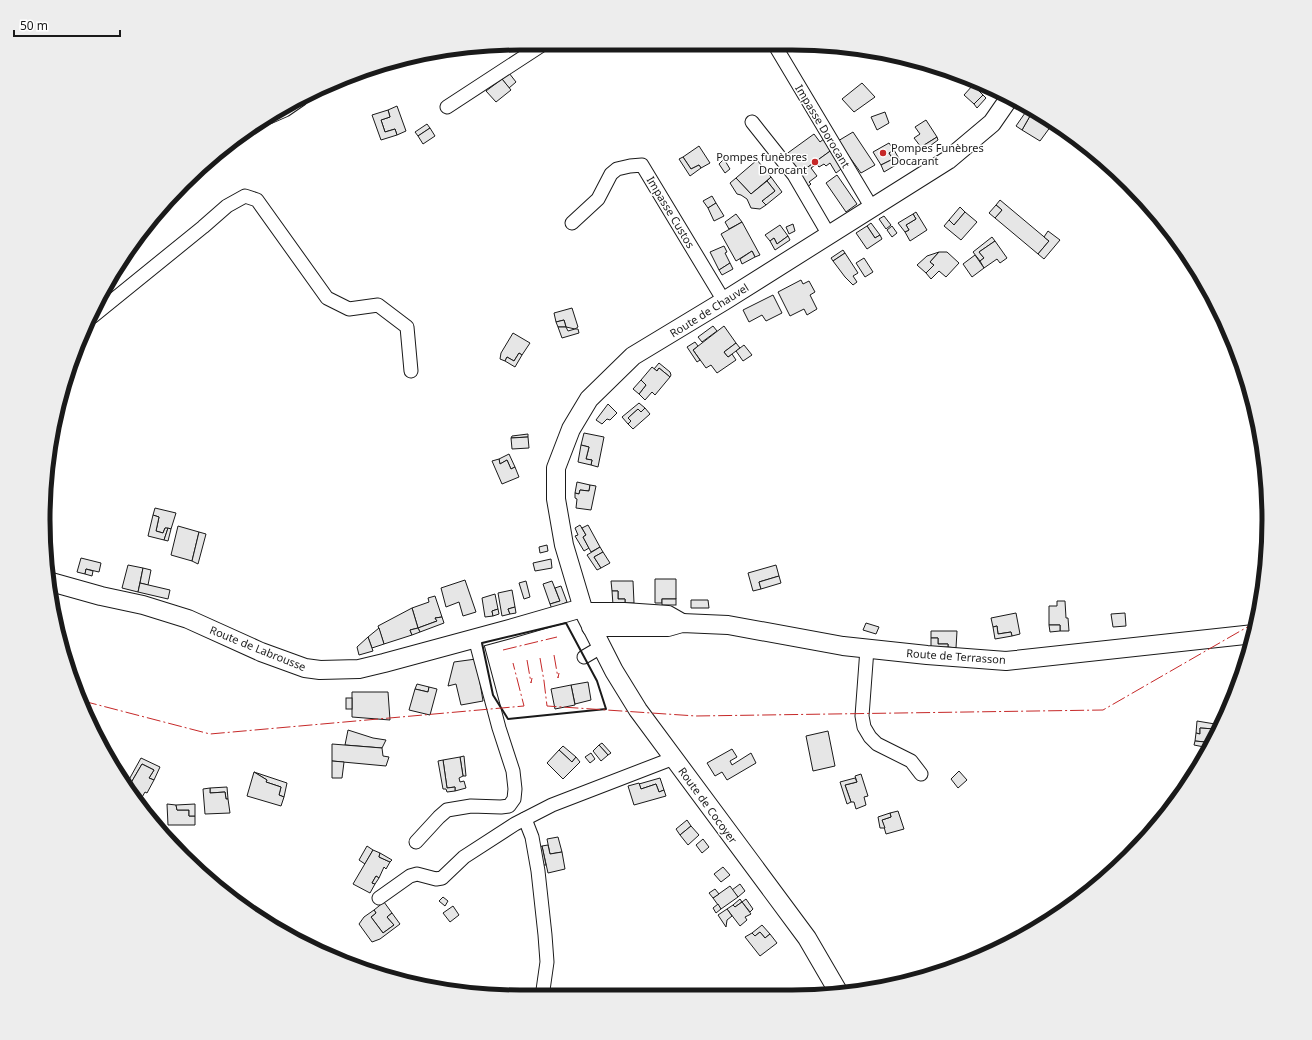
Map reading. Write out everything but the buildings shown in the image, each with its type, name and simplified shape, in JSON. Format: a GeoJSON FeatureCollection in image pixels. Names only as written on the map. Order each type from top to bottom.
{"type":"FeatureCollection","features":[{"type":"Feature","properties":{"kind":"street"},"geometry":{"type":"LineString","coordinates":[[447,107],[534,50]]}},
{"type":"Feature","properties":{"kind":"street","name":"Impasse Dorocant"},"geometry":{"type":"LineString","coordinates":[[778,50],[872,208]]}},
{"type":"Feature","properties":{"kind":"street","name":"Route de Chauvel"},"geometry":{"type":"LineString","coordinates":[[586,616],[564,545],[556,499],[556,468],[571,429],[589,399],[633,356],[724,301],[948,160],[992,123],[1007,102]]}},
{"type":"Feature","properties":{"kind":"street"},"geometry":{"type":"LineString","coordinates":[[752,122],[794,175],[829,235]]}},
{"type":"Feature","properties":{"kind":"street","name":"Impasse Custos"},"geometry":{"type":"LineString","coordinates":[[572,223],[598,198],[611,174],[617,169],[642,165],[724,301]]}},
{"type":"Feature","properties":{"kind":"street"},"geometry":{"type":"LineString","coordinates":[[98,312],[227,206],[245,196],[258,200],[327,298],[349,309],[378,305],[407,327],[412,371]]}},
{"type":"Feature","properties":{"kind":"street","name":"Route de Labrousse"},"geometry":{"type":"LineString","coordinates":[[54,583],[101,596],[143,605],[188,619],[261,652],[305,668],[320,670],[359,668],[475,638],[586,616]]}},
{"type":"Feature","properties":{"kind":"street","name":"Route de Terrasson"},"geometry":{"type":"LineString","coordinates":[[586,616],[624,612],[668,614],[682,623]]}},
{"type":"Feature","properties":{"kind":"street","name":"Route de Terrasson"},"geometry":{"type":"LineString","coordinates":[[586,616],[627,627],[668,627],[682,623],[728,625],[843,646],[927,655],[1006,660],[1248,635]]}},
{"type":"Feature","properties":{"kind":"street","name":"Route de Cocoyer"},"geometry":{"type":"LineString","coordinates":[[586,616],[614,671],[638,710],[807,938],[836,988]]}},
{"type":"Feature","properties":{"kind":"street"},"geometry":{"type":"LineString","coordinates":[[584,656],[603,649],[616,634],[627,627]]}},
{"type":"Feature","properties":{"kind":"street"},"geometry":{"type":"LineString","coordinates":[[416,842],[439,817],[448,810],[471,806],[509,806],[514,798],[515,789],[513,771],[499,728],[475,638]]}},
{"type":"Feature","properties":{"kind":"street"},"geometry":{"type":"LineString","coordinates":[[867,648],[862,716],[864,727],[876,744],[911,761],[921,774]]}},
{"type":"Feature","properties":{"kind":"street"},"geometry":{"type":"LineString","coordinates":[[380,898],[410,876],[417,874],[436,879],[442,878],[464,857],[525,819],[552,805],[674,758]]}},
{"type":"Feature","properties":{"kind":"street"},"geometry":{"type":"LineString","coordinates":[[525,819],[532,837],[545,935],[547,962],[543,990]]}},
{"type":"Feature","properties":{"kind":"wall"},"geometry":{"type":"LineString","coordinates":[[566,623],[597,681],[606,709],[508,719],[493,695],[482,643],[566,623]]}},
{"type":"Feature","properties":{"kind":"power"},"geometry":{"type":"LineString","coordinates":[[540,658],[547,706],[696,716],[1103,710],[1250,626]]}},
{"type":"Feature","properties":{"kind":"power"},"geometry":{"type":"LineString","coordinates":[[503,650],[557,637]]}},
{"type":"Feature","properties":{"kind":"power"},"geometry":{"type":"LineString","coordinates":[[554,655],[558,678],[559,673]]}},
{"type":"Feature","properties":{"kind":"power"},"geometry":{"type":"LineString","coordinates":[[527,660],[531,683],[532,678]]}},
{"type":"Feature","properties":{"kind":"power"},"geometry":{"type":"LineString","coordinates":[[87,702],[210,734],[524,706],[513,663]]}},
{"type":"Feature","properties":{"kind":"place","name":"Pompes Funèbres Docarant"},"geometry":{"type":"Point","coordinates":[883,153]}},
{"type":"Feature","properties":{"kind":"place","name":"Pompes funèbres Dorocant"},"geometry":{"type":"Point","coordinates":[815,162]}}]}
